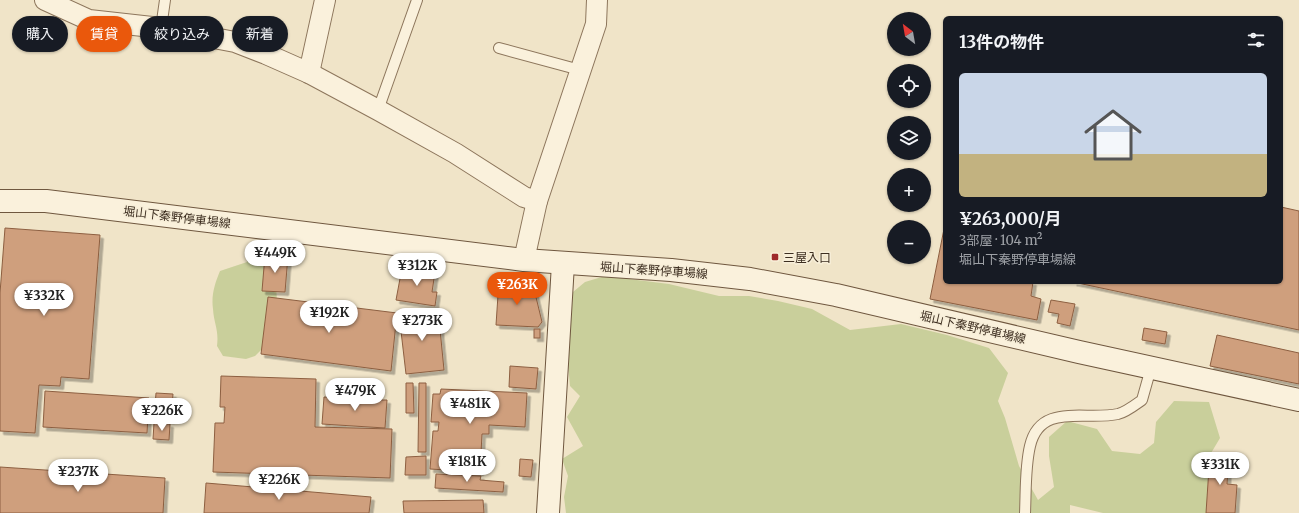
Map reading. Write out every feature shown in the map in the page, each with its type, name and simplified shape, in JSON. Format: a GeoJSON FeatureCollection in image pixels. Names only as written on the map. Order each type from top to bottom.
{"type":"FeatureCollection","features":[{"type":"Feature","properties":{"kind":"main road","name":"堀山下秦野停車場線"},"geometry":{"type":"LineString","coordinates":[[0,201],[46,201],[524,260],[562,264],[671,270],[750,279],[797,287],[1151,368],[1299,400]]}},
{"type":"Feature","properties":{"kind":"main road"},"geometry":{"type":"LineString","coordinates":[[548,513],[562,264]]}},
{"type":"Feature","properties":{"kind":"street"},"geometry":{"type":"LineString","coordinates":[[45,0],[84,8],[89,20],[140,26]]}},
{"type":"Feature","properties":{"kind":"street"},"geometry":{"type":"LineString","coordinates":[[309,73],[325,0]]}},
{"type":"Feature","properties":{"kind":"street"},"geometry":{"type":"LineString","coordinates":[[524,260],[537,202],[596,24],[597,0]]}},
{"type":"Feature","properties":{"kind":"street"},"geometry":{"type":"LineString","coordinates":[[224,40],[235,42],[309,73],[454,153],[524,197],[537,202]]}},
{"type":"Feature","properties":{"kind":"lane"},"geometry":{"type":"LineString","coordinates":[[163,16],[165,0]]}},
{"type":"Feature","properties":{"kind":"lane"},"geometry":{"type":"LineString","coordinates":[[378,110],[417,0]]}},
{"type":"Feature","properties":{"kind":"lane"},"geometry":{"type":"LineString","coordinates":[[499,48],[580,70]]}},
{"type":"Feature","properties":{"kind":"lane"},"geometry":{"type":"LineString","coordinates":[[1025,513],[1030,447],[1034,433],[1044,421],[1064,415],[1089,417],[1119,414],[1142,400],[1151,368]]}},
{"type":"Feature","properties":{"kind":"green space"},"geometry":{"type":"Polygon","coordinates":[[[264,246],[270,251],[275,263],[277,303],[270,341],[255,356],[246,359],[223,356],[217,346],[213,304],[214,289],[218,276],[220,271],[247,262],[250,250],[264,246]]]}},
{"type":"Feature","properties":{"kind":"green space"},"geometry":{"type":"Polygon","coordinates":[[[605,276],[669,284],[719,296],[749,296],[778,301],[812,309],[850,330],[901,324],[947,335],[989,348],[1008,373],[998,401],[1005,418],[1019,466],[1038,500],[1054,487],[1049,456],[1049,437],[1067,421],[1097,429],[1112,451],[1140,454],[1154,443],[1156,422],[1174,401],[1209,402],[1220,438],[1204,465],[1211,490],[1210,513],[1103,513],[1070,505],[1070,513],[566,513],[564,497],[568,476],[562,459],[583,446],[567,417],[580,396],[570,386],[568,364],[573,292],[585,282],[605,276]]]}},
{"type":"Feature","properties":{"kind":"building"},"geometry":{"type":"Polygon","coordinates":[[[1283,207],[1299,211],[1299,330],[1082,284],[1283,284],[1283,207]]]}},
{"type":"Feature","properties":{"kind":"building"},"geometry":{"type":"Polygon","coordinates":[[[5,228],[100,235],[89,379],[61,377],[60,386],[39,385],[35,433],[0,431],[0,293],[5,228]]]}},
{"type":"Feature","properties":{"kind":"building"},"geometry":{"type":"Polygon","coordinates":[[[943,234],[943,284],[1033,284],[1031,296],[1041,299],[1037,320],[930,299],[943,234]]]}},
{"type":"Feature","properties":{"kind":"building"},"geometry":{"type":"Polygon","coordinates":[[[265,255],[288,256],[285,292],[262,291],[265,255]]]}},
{"type":"Feature","properties":{"kind":"building"},"geometry":{"type":"Polygon","coordinates":[[[402,268],[435,272],[432,292],[437,292],[435,306],[396,300],[402,268]]]}},
{"type":"Feature","properties":{"kind":"building"},"geometry":{"type":"Polygon","coordinates":[[[499,280],[519,280],[519,285],[528,286],[527,291],[535,293],[542,322],[538,327],[496,325],[499,280]]]}},
{"type":"Feature","properties":{"kind":"building"},"geometry":{"type":"Polygon","coordinates":[[[268,297],[397,313],[391,371],[261,354],[268,297]]]}},
{"type":"Feature","properties":{"kind":"building"},"geometry":{"type":"Polygon","coordinates":[[[1051,300],[1075,304],[1070,326],[1057,323],[1059,314],[1048,312],[1051,300]]]}},
{"type":"Feature","properties":{"kind":"building"},"geometry":{"type":"Polygon","coordinates":[[[438,309],[444,370],[406,374],[399,314],[438,309]]]}},
{"type":"Feature","properties":{"kind":"building"},"geometry":{"type":"Polygon","coordinates":[[[1144,328],[1167,332],[1165,344],[1142,340],[1144,328]]]}},
{"type":"Feature","properties":{"kind":"building"},"geometry":{"type":"Polygon","coordinates":[[[534,329],[540,329],[540,338],[534,338],[534,329]]]}},
{"type":"Feature","properties":{"kind":"building"},"geometry":{"type":"Polygon","coordinates":[[[1217,335],[1299,353],[1299,384],[1210,366],[1217,335]]]}},
{"type":"Feature","properties":{"kind":"building"},"geometry":{"type":"Polygon","coordinates":[[[510,366],[538,368],[536,389],[509,387],[510,366]]]}},
{"type":"Feature","properties":{"kind":"building"},"geometry":{"type":"Polygon","coordinates":[[[221,376],[316,379],[315,427],[392,429],[390,478],[213,472],[215,423],[224,423],[225,407],[220,407],[221,376]]]}},
{"type":"Feature","properties":{"kind":"building"},"geometry":{"type":"Polygon","coordinates":[[[406,383],[413,383],[414,413],[406,413],[406,383]]]}},
{"type":"Feature","properties":{"kind":"building"},"geometry":{"type":"Polygon","coordinates":[[[419,383],[426,383],[426,452],[418,452],[419,383]]]}},
{"type":"Feature","properties":{"kind":"building"},"geometry":{"type":"Polygon","coordinates":[[[441,389],[527,393],[525,427],[489,425],[489,434],[482,434],[480,472],[430,469],[433,431],[438,431],[439,422],[431,422],[433,394],[440,394],[441,389]]]}},
{"type":"Feature","properties":{"kind":"building"},"geometry":{"type":"Polygon","coordinates":[[[45,391],[149,398],[147,433],[43,427],[45,391]]]}},
{"type":"Feature","properties":{"kind":"building"},"geometry":{"type":"Polygon","coordinates":[[[156,393],[173,394],[171,420],[154,419],[156,393]]]}},
{"type":"Feature","properties":{"kind":"building"},"geometry":{"type":"Polygon","coordinates":[[[349,394],[369,395],[369,400],[387,400],[385,428],[322,424],[324,397],[348,398],[349,394]]]}},
{"type":"Feature","properties":{"kind":"building"},"geometry":{"type":"Polygon","coordinates":[[[154,423],[170,424],[169,440],[153,439],[154,423]]]}},
{"type":"Feature","properties":{"kind":"building"},"geometry":{"type":"Polygon","coordinates":[[[1210,453],[1229,454],[1227,484],[1237,485],[1235,513],[1206,513],[1210,453]]]}},
{"type":"Feature","properties":{"kind":"building"},"geometry":{"type":"Polygon","coordinates":[[[426,456],[426,475],[405,475],[406,457],[426,456]]]}},
{"type":"Feature","properties":{"kind":"building"},"geometry":{"type":"Polygon","coordinates":[[[520,459],[533,460],[531,477],[519,476],[520,459]]]}},
{"type":"Feature","properties":{"kind":"building"},"geometry":{"type":"Polygon","coordinates":[[[0,467],[165,478],[163,513],[0,513],[0,467]]]}},
{"type":"Feature","properties":{"kind":"building"},"geometry":{"type":"Polygon","coordinates":[[[436,474],[481,476],[480,480],[504,482],[503,492],[435,488],[436,474]]]}},
{"type":"Feature","properties":{"kind":"building"},"geometry":{"type":"Polygon","coordinates":[[[206,483],[371,497],[369,513],[204,513],[206,483]]]}},
{"type":"Feature","properties":{"kind":"building"},"geometry":{"type":"Polygon","coordinates":[[[483,500],[484,513],[404,513],[403,501],[483,500]]]}},
{"type":"Feature","properties":{"kind":"place","name":"三屋入口"},"geometry":{"type":"Point","coordinates":[775,257]}}]}
